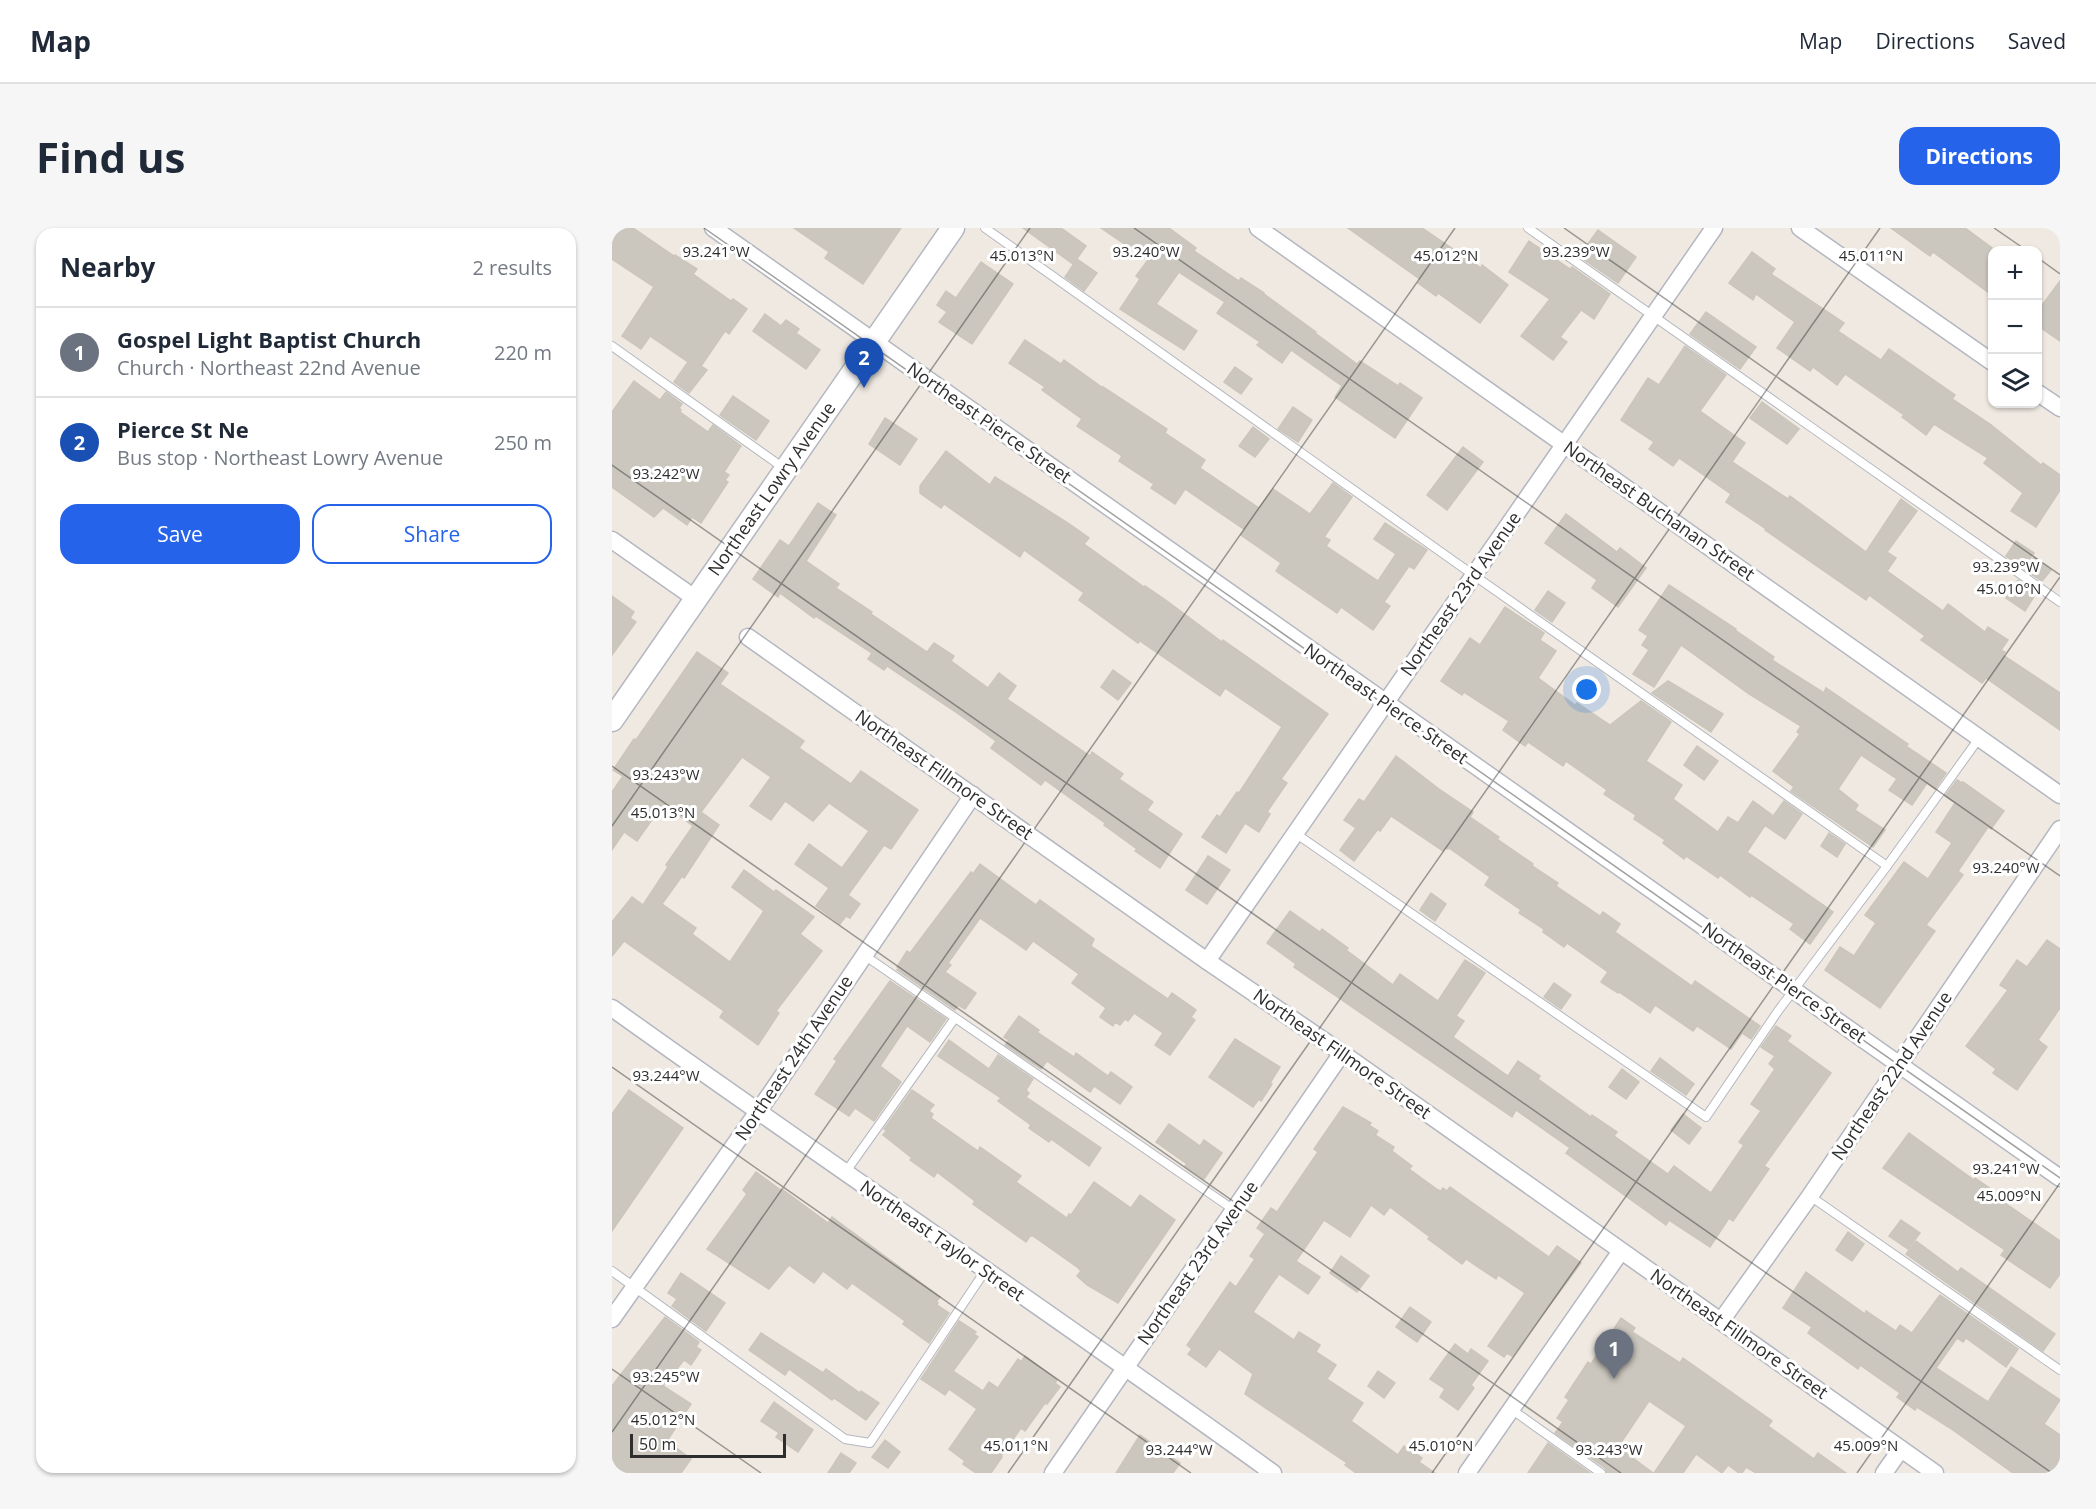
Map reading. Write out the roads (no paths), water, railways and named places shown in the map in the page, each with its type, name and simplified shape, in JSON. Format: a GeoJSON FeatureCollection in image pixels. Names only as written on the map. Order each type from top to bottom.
{"type":"FeatureCollection","features":[{"type":"Feature","properties":{"kind":"main road","name":"Northeast Lowry Avenue"},"geometry":{"type":"LineString","coordinates":[[612,720],[952,228]]}},
{"type":"Feature","properties":{"kind":"street","name":"Northeast Pierce Street"},"geometry":{"type":"LineString","coordinates":[[713,228],[2060,1178]]}},
{"type":"Feature","properties":{"kind":"street","name":"Northeast Buchanan Street"},"geometry":{"type":"LineString","coordinates":[[1258,228],[2060,795]]}},
{"type":"Feature","properties":{"kind":"street","name":"Northeast 23rd Avenue"},"geometry":{"type":"LineString","coordinates":[[1207,961],[1714,228]]}},
{"type":"Feature","properties":{"kind":"street"},"geometry":{"type":"LineString","coordinates":[[1800,228],[1988,359]]}},
{"type":"Feature","properties":{"kind":"street"},"geometry":{"type":"LineString","coordinates":[[2042,396],[2060,408]]}},
{"type":"Feature","properties":{"kind":"street"},"geometry":{"type":"LineString","coordinates":[[612,540],[696,599]]}},
{"type":"Feature","properties":{"kind":"street","name":"Northeast Fillmore Street"},"geometry":{"type":"LineString","coordinates":[[748,637],[1207,961],[1342,1053],[1935,1473]]}},
{"type":"Feature","properties":{"kind":"street","name":"Northeast 24th Avenue"},"geometry":{"type":"LineString","coordinates":[[612,1319],[757,1112],[973,795]]}},
{"type":"Feature","properties":{"kind":"street","name":"Northeast 22nd Avenue"},"geometry":{"type":"LineString","coordinates":[[1721,1321],[1810,1196],[2060,829]]}},
{"type":"Feature","properties":{"kind":"street","name":"Northeast Taylor Street"},"geometry":{"type":"LineString","coordinates":[[612,1008],[845,1174],[1126,1368],[1267,1471]]}},
{"type":"Feature","properties":{"kind":"street","name":"Northeast 23rd Avenue"},"geometry":{"type":"LineString","coordinates":[[1053,1473],[1342,1053]]}},
{"type":"Feature","properties":{"kind":"street"},"geometry":{"type":"LineString","coordinates":[[1467,1473],[1621,1251]]}},
{"type":"Feature","properties":{"kind":"street"},"geometry":{"type":"LineString","coordinates":[[1884,1473],[1901,1449]]}},
{"type":"Feature","properties":{"kind":"lane"},"geometry":{"type":"LineString","coordinates":[[985,228],[1887,866]]}},
{"type":"Feature","properties":{"kind":"lane"},"geometry":{"type":"LineString","coordinates":[[1528,228],[2060,602]]}},
{"type":"Feature","properties":{"kind":"lane"},"geometry":{"type":"LineString","coordinates":[[612,346],[785,470]]}},
{"type":"Feature","properties":{"kind":"lane"},"geometry":{"type":"LineString","coordinates":[[1295,833],[1706,1118],[1794,990],[1980,737]]}},
{"type":"Feature","properties":{"kind":"lane"},"geometry":{"type":"LineString","coordinates":[[864,955],[1234,1210]]}},
{"type":"Feature","properties":{"kind":"lane"},"geometry":{"type":"LineString","coordinates":[[845,1174],[955,1018]]}},
{"type":"Feature","properties":{"kind":"lane"},"geometry":{"type":"LineString","coordinates":[[1810,1196],[2060,1370]]}},
{"type":"Feature","properties":{"kind":"lane"},"geometry":{"type":"LineString","coordinates":[[612,1271],[845,1439],[870,1443],[985,1271]]}},
{"type":"Feature","properties":{"kind":"lane"},"geometry":{"type":"LineString","coordinates":[[1511,1409],[1601,1473]]}},
{"type":"Feature","properties":{"kind":"place","name":"Pierce St Ne"},"geometry":{"type":"Point","coordinates":[864,388]}},
{"type":"Feature","properties":{"kind":"place","name":"Gospel Light Baptist Church"},"geometry":{"type":"Point","coordinates":[1614,1379]}}]}
